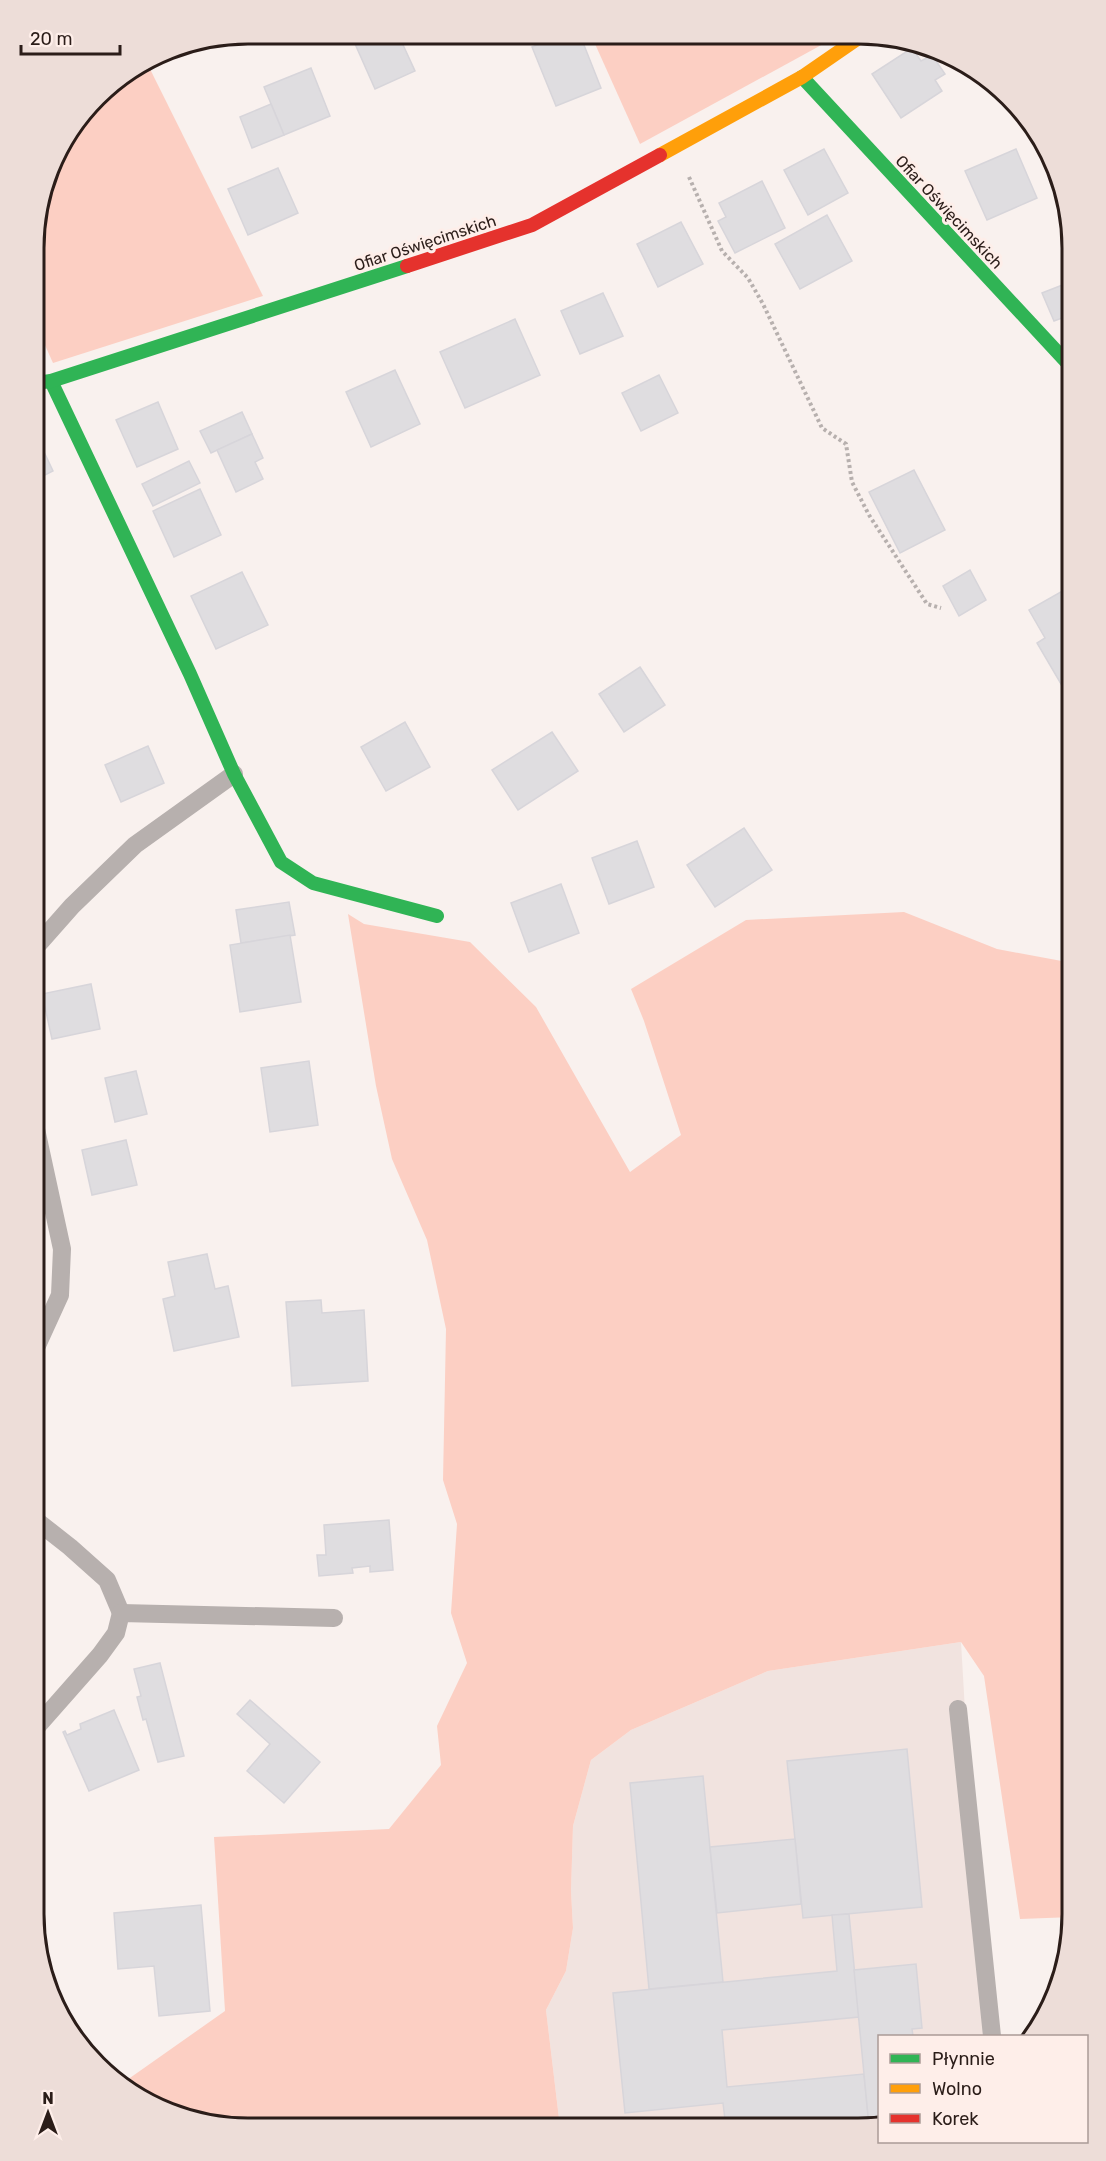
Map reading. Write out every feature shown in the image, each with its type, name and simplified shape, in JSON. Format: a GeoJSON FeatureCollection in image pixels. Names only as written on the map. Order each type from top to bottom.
{"type":"FeatureCollection","features":[{"type":"Feature","properties":{"kind":"street","name":"Ofiar Oświęcimskich"},"geometry":{"type":"LineString","coordinates":[[44,382],[532,225],[802,77],[850,44]]}},
{"type":"Feature","properties":{"kind":"street","name":"Ofiar Oświęcimskich"},"geometry":{"type":"LineString","coordinates":[[802,77],[1062,357]]}},
{"type":"Feature","properties":{"kind":"street"},"geometry":{"type":"LineString","coordinates":[[51,381],[185,664],[234,774],[281,862],[313,883],[437,916]]}},
{"type":"Feature","properties":{"kind":"lane"},"geometry":{"type":"LineString","coordinates":[[44,938],[72,906],[135,845],[234,774]]}},
{"type":"Feature","properties":{"kind":"lane"},"geometry":{"type":"LineString","coordinates":[[44,1166],[62,1249],[60,1295],[44,1330]]}},
{"type":"Feature","properties":{"kind":"lane"},"geometry":{"type":"LineString","coordinates":[[44,1527],[107,1580],[121,1613],[116,1633],[100,1655],[44,1719]]}},
{"type":"Feature","properties":{"kind":"lane"},"geometry":{"type":"LineString","coordinates":[[121,1613],[334,1618]]}},
{"type":"Feature","properties":{"kind":"lane"},"geometry":{"type":"LineString","coordinates":[[958,1709],[992,2035]]}},
{"type":"Feature","properties":{"kind":"path"},"geometry":{"type":"LineString","coordinates":[[670,150],[686,171],[722,251],[748,278],[763,304],[822,428],[846,444],[852,482],[869,515],[927,604],[941,608]]}},
{"type":"Feature","properties":{"kind":"shaded area"},"geometry":{"type":"Polygon","coordinates":[[[595,44],[823,44],[640,144],[595,44]]]}},
{"type":"Feature","properties":{"kind":"shaded area"},"geometry":{"type":"Polygon","coordinates":[[[150,69],[263,296],[53,363],[44,343],[44,247],[47,208],[54,182],[71,145],[94,113],[113,94],[150,69]]]}},
{"type":"Feature","properties":{"kind":"shaded area"},"geometry":{"type":"Polygon","coordinates":[[[904,912],[997,949],[1062,961],[1062,1917],[1020,1919],[984,1676],[961,1642],[768,1671],[631,1730],[591,1760],[573,1826],[571,1891],[573,1928],[566,1971],[546,2010],[559,2118],[247,2118],[195,2111],[145,2090],[129,2079],[225,2011],[214,1837],[389,1829],[441,1765],[437,1726],[467,1663],[451,1613],[457,1524],[443,1480],[446,1329],[427,1240],[392,1159],[376,1086],[348,914],[364,924],[470,942],[536,1007],[630,1172],[681,1135],[644,1021],[631,989],[746,920],[904,912]]]}},
{"type":"Feature","properties":{"kind":"shaded area"},"geometry":{"type":"Polygon","coordinates":[[[961,1642],[984,2035],[878,2035],[878,2117],[559,2118],[546,2010],[566,1971],[573,1928],[571,1891],[573,1826],[591,1760],[631,1730],[768,1671],[961,1642]]]}},
{"type":"Feature","properties":{"kind":"building"},"geometry":{"type":"Polygon","coordinates":[[[355,44],[403,44],[415,71],[375,89],[355,44]]]}},
{"type":"Feature","properties":{"kind":"building"},"geometry":{"type":"Polygon","coordinates":[[[540,44],[584,44],[601,88],[556,106],[532,47],[540,44]]]}},
{"type":"Feature","properties":{"kind":"building"},"geometry":{"type":"Polygon","coordinates":[[[909,50],[914,51],[921,61],[929,56],[934,59],[945,74],[935,80],[942,91],[901,118],[872,74],[909,50]]]}},
{"type":"Feature","properties":{"kind":"building"},"geometry":{"type":"Polygon","coordinates":[[[311,68],[330,116],[284,135],[264,87],[311,68]]]}},
{"type":"Feature","properties":{"kind":"building"},"geometry":{"type":"Polygon","coordinates":[[[271,104],[284,135],[252,148],[240,117],[271,104]]]}},
{"type":"Feature","properties":{"kind":"building"},"geometry":{"type":"Polygon","coordinates":[[[824,149],[848,193],[808,215],[784,170],[824,149]]]}},
{"type":"Feature","properties":{"kind":"building"},"geometry":{"type":"Polygon","coordinates":[[[1016,149],[1037,198],[987,220],[965,171],[1016,149]]]}},
{"type":"Feature","properties":{"kind":"building"},"geometry":{"type":"Polygon","coordinates":[[[278,168],[298,213],[248,235],[228,189],[278,168]]]}},
{"type":"Feature","properties":{"kind":"building"},"geometry":{"type":"Polygon","coordinates":[[[762,181],[785,228],[735,253],[718,221],[726,217],[719,203],[762,181]]]}},
{"type":"Feature","properties":{"kind":"building"},"geometry":{"type":"Polygon","coordinates":[[[827,215],[852,261],[800,289],[775,244],[827,215]]]}},
{"type":"Feature","properties":{"kind":"building"},"geometry":{"type":"Polygon","coordinates":[[[681,222],[703,264],[658,287],[637,244],[681,222]]]}},
{"type":"Feature","properties":{"kind":"building"},"geometry":{"type":"Polygon","coordinates":[[[1062,285],[1062,318],[1054,321],[1042,293],[1062,285]]]}},
{"type":"Feature","properties":{"kind":"building"},"geometry":{"type":"Polygon","coordinates":[[[603,293],[623,336],[580,354],[561,311],[603,293]]]}},
{"type":"Feature","properties":{"kind":"building"},"geometry":{"type":"Polygon","coordinates":[[[515,319],[540,375],[465,408],[440,352],[515,319]]]}},
{"type":"Feature","properties":{"kind":"building"},"geometry":{"type":"Polygon","coordinates":[[[395,370],[420,424],[371,447],[346,392],[395,370]]]}},
{"type":"Feature","properties":{"kind":"building"},"geometry":{"type":"Polygon","coordinates":[[[659,375],[678,413],[641,431],[622,393],[659,375]]]}},
{"type":"Feature","properties":{"kind":"building"},"geometry":{"type":"Polygon","coordinates":[[[158,402],[178,449],[137,467],[116,420],[158,402]]]}},
{"type":"Feature","properties":{"kind":"building"},"geometry":{"type":"Polygon","coordinates":[[[242,412],[252,434],[211,453],[200,431],[242,412]]]}},
{"type":"Feature","properties":{"kind":"building"},"geometry":{"type":"Polygon","coordinates":[[[252,434],[263,458],[255,462],[263,479],[236,492],[217,450],[252,434]]]}},
{"type":"Feature","properties":{"kind":"building"},"geometry":{"type":"Polygon","coordinates":[[[44,452],[53,471],[44,476],[44,452]]]}},
{"type":"Feature","properties":{"kind":"building"},"geometry":{"type":"Polygon","coordinates":[[[189,461],[200,483],[153,506],[142,484],[189,461]]]}},
{"type":"Feature","properties":{"kind":"building"},"geometry":{"type":"Polygon","coordinates":[[[914,470],[945,530],[900,553],[869,492],[914,470]]]}},
{"type":"Feature","properties":{"kind":"building"},"geometry":{"type":"Polygon","coordinates":[[[200,489],[221,535],[174,557],[153,511],[200,489]]]}},
{"type":"Feature","properties":{"kind":"building"},"geometry":{"type":"Polygon","coordinates":[[[970,570],[986,600],[959,616],[943,586],[970,570]]]}},
{"type":"Feature","properties":{"kind":"building"},"geometry":{"type":"Polygon","coordinates":[[[242,572],[268,625],[216,649],[191,596],[242,572]]]}},
{"type":"Feature","properties":{"kind":"building"},"geometry":{"type":"Polygon","coordinates":[[[1062,591],[1062,686],[1037,643],[1045,638],[1029,610],[1062,591]]]}},
{"type":"Feature","properties":{"kind":"building"},"geometry":{"type":"Polygon","coordinates":[[[640,667],[665,705],[624,732],[599,694],[640,667]]]}},
{"type":"Feature","properties":{"kind":"building"},"geometry":{"type":"Polygon","coordinates":[[[405,722],[430,767],[386,791],[361,747],[405,722]]]}},
{"type":"Feature","properties":{"kind":"building"},"geometry":{"type":"Polygon","coordinates":[[[552,732],[578,771],[518,810],[492,770],[552,732]]]}},
{"type":"Feature","properties":{"kind":"building"},"geometry":{"type":"Polygon","coordinates":[[[148,746],[164,783],[121,802],[105,765],[148,746]]]}},
{"type":"Feature","properties":{"kind":"building"},"geometry":{"type":"Polygon","coordinates":[[[744,828],[772,870],[715,907],[687,865],[744,828]]]}},
{"type":"Feature","properties":{"kind":"building"},"geometry":{"type":"Polygon","coordinates":[[[637,841],[654,887],[609,904],[592,858],[637,841]]]}},
{"type":"Feature","properties":{"kind":"building"},"geometry":{"type":"Polygon","coordinates":[[[561,884],[579,933],[529,952],[511,903],[561,884]]]}},
{"type":"Feature","properties":{"kind":"building"},"geometry":{"type":"Polygon","coordinates":[[[289,902],[295,935],[241,943],[236,910],[289,902]]]}},
{"type":"Feature","properties":{"kind":"building"},"geometry":{"type":"Polygon","coordinates":[[[290,935],[301,1002],[240,1012],[230,945],[290,935]]]}},
{"type":"Feature","properties":{"kind":"building"},"geometry":{"type":"Polygon","coordinates":[[[91,984],[100,1029],[52,1039],[44,994],[91,984]]]}},
{"type":"Feature","properties":{"kind":"building"},"geometry":{"type":"Polygon","coordinates":[[[309,1061],[318,1125],[270,1132],[261,1068],[309,1061]]]}},
{"type":"Feature","properties":{"kind":"building"},"geometry":{"type":"Polygon","coordinates":[[[136,1071],[147,1114],[115,1122],[105,1078],[136,1071]]]}},
{"type":"Feature","properties":{"kind":"building"},"geometry":{"type":"Polygon","coordinates":[[[126,1140],[137,1185],[92,1195],[82,1150],[126,1140]]]}},
{"type":"Feature","properties":{"kind":"building"},"geometry":{"type":"Polygon","coordinates":[[[207,1254],[215,1289],[228,1286],[239,1337],[174,1351],[163,1299],[175,1296],[168,1262],[207,1254]]]}},
{"type":"Feature","properties":{"kind":"building"},"geometry":{"type":"Polygon","coordinates":[[[321,1300],[322,1313],[364,1310],[368,1381],[292,1386],[286,1302],[321,1300]]]}},
{"type":"Feature","properties":{"kind":"building"},"geometry":{"type":"Polygon","coordinates":[[[389,1520],[393,1570],[370,1572],[370,1566],[352,1568],[353,1573],[319,1576],[317,1555],[326,1555],[324,1525],[389,1520]]]}},
{"type":"Feature","properties":{"kind":"building"},"geometry":{"type":"Polygon","coordinates":[[[160,1663],[184,1756],[158,1762],[146,1719],[143,1720],[137,1697],[141,1696],[134,1669],[160,1663]]]}},
{"type":"Feature","properties":{"kind":"building"},"geometry":{"type":"Polygon","coordinates":[[[250,1700],[320,1762],[284,1803],[247,1771],[270,1744],[237,1714],[250,1700]]]}},
{"type":"Feature","properties":{"kind":"building"},"geometry":{"type":"Polygon","coordinates":[[[114,1710],[139,1770],[89,1791],[63,1732],[65,1731],[67,1735],[81,1729],[80,1724],[114,1710]]]}},
{"type":"Feature","properties":{"kind":"building"},"geometry":{"type":"Polygon","coordinates":[[[907,1749],[922,1907],[803,1918],[787,1761],[907,1749]]]}},
{"type":"Feature","properties":{"kind":"building"},"geometry":{"type":"Polygon","coordinates":[[[703,1776],[723,1982],[649,1989],[630,1783],[703,1776]]]}},
{"type":"Feature","properties":{"kind":"building"},"geometry":{"type":"Polygon","coordinates":[[[795,1839],[801,1904],[717,1913],[710,1847],[795,1839]]]}},
{"type":"Feature","properties":{"kind":"building"},"geometry":{"type":"Polygon","coordinates":[[[201,1905],[210,2011],[159,2016],[154,1966],[118,1969],[114,1913],[201,1905]]]}},
{"type":"Feature","properties":{"kind":"building"},"geometry":{"type":"Polygon","coordinates":[[[849,1914],[859,2017],[722,2030],[727,2087],[864,2074],[868,2117],[725,2118],[723,2103],[625,2113],[613,1993],[837,1971],[832,1915],[849,1914]]]}},
{"type":"Feature","properties":{"kind":"building"},"geometry":{"type":"Polygon","coordinates":[[[916,1964],[922,2028],[912,2029],[913,2035],[878,2035],[878,2117],[868,2117],[854,1970],[916,1964]]]}},
{"type":"Feature","properties":{"kind":"traffic: fast"},"geometry":{"type":"LineString","coordinates":[[802,77],[1062,357]]}},
{"type":"Feature","properties":{"kind":"traffic: fast"},"geometry":{"type":"LineString","coordinates":[[44,382],[407,266]]}},
{"type":"Feature","properties":{"kind":"traffic: fast"},"geometry":{"type":"LineString","coordinates":[[51,381],[190,674],[234,774],[281,862],[313,883],[437,916]]}},
{"type":"Feature","properties":{"kind":"traffic: slow"},"geometry":{"type":"LineString","coordinates":[[660,155],[802,77],[850,44]]}},
{"type":"Feature","properties":{"kind":"traffic: jam"},"geometry":{"type":"LineString","coordinates":[[407,266],[532,225],[660,155]]}}]}
